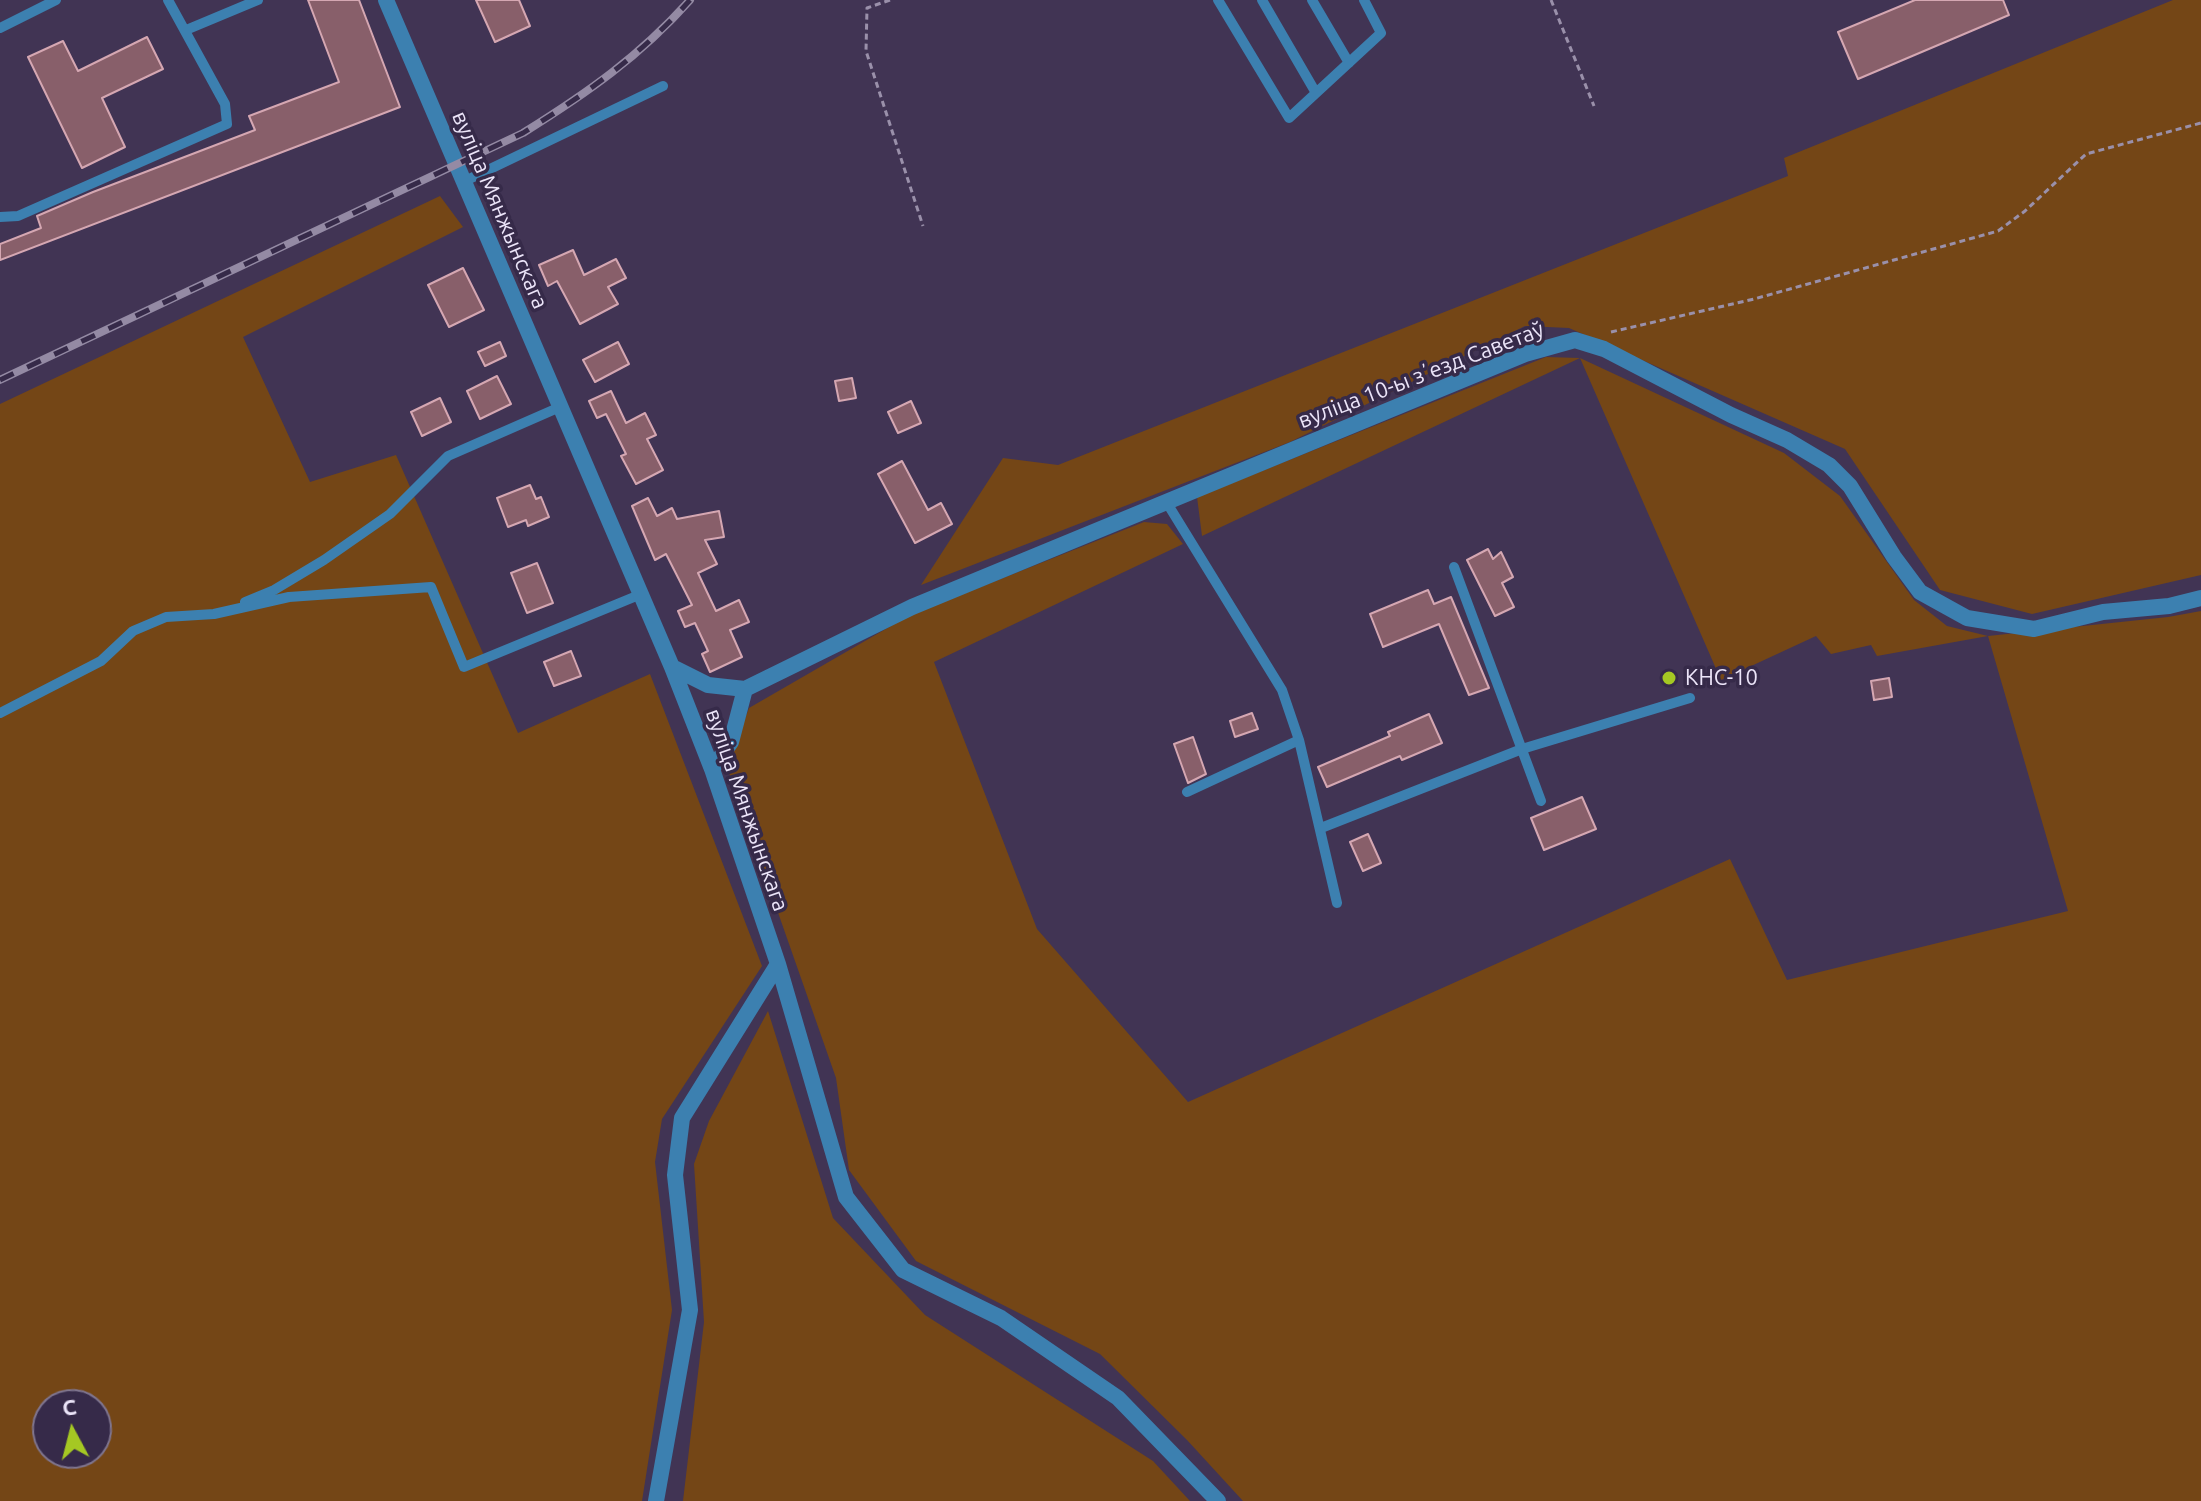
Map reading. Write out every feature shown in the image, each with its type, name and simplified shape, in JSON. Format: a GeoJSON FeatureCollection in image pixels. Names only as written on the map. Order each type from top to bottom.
{"type":"FeatureCollection","features":[{"type":"Feature","properties":{"kind":"street","name":"вуліца Мянжынскага"},"geometry":{"type":"LineString","coordinates":[[386,0],[672,667],[712,769],[778,964],[846,1197],[903,1270],[1001,1318],[1118,1398],[1218,1501]]}},
{"type":"Feature","properties":{"kind":"street","name":"вуліца 10-ы зʼезд Саветаў"},"geometry":{"type":"LineString","coordinates":[[745,689],[912,607],[1525,354],[1575,340],[1604,349],[1731,415],[1787,440],[1829,465],[1850,486],[1894,557],[1920,592],[1967,618],[2034,629],[2103,612],[2169,606],[2201,598]]}},
{"type":"Feature","properties":{"kind":"street"},"geometry":{"type":"LineString","coordinates":[[672,667],[708,685],[745,689],[731,742],[712,769]]}},
{"type":"Feature","properties":{"kind":"street"},"geometry":{"type":"LineString","coordinates":[[656,1501],[690,1310],[675,1175],[682,1118],[778,964]]}},
{"type":"Feature","properties":{"kind":"lane"},"geometry":{"type":"LineString","coordinates":[[0,28],[56,0]]}},
{"type":"Feature","properties":{"kind":"lane"},"geometry":{"type":"LineString","coordinates":[[0,217],[18,216],[227,124],[225,104],[168,0]]}},
{"type":"Feature","properties":{"kind":"lane"},"geometry":{"type":"LineString","coordinates":[[186,30],[258,0]]}},
{"type":"Feature","properties":{"kind":"lane"},"geometry":{"type":"LineString","coordinates":[[1218,0],[1289,118],[1381,33],[1364,0]]}},
{"type":"Feature","properties":{"kind":"lane"},"geometry":{"type":"LineString","coordinates":[[1262,0],[1316,93]]}},
{"type":"Feature","properties":{"kind":"lane"},"geometry":{"type":"LineString","coordinates":[[1312,0],[1349,63]]}},
{"type":"Feature","properties":{"kind":"lane"},"geometry":{"type":"LineString","coordinates":[[465,181],[663,86]]}},
{"type":"Feature","properties":{"kind":"lane"},"geometry":{"type":"LineString","coordinates":[[214,614],[274,590],[324,560],[390,514],[448,456],[560,407]]}},
{"type":"Feature","properties":{"kind":"lane"},"geometry":{"type":"LineString","coordinates":[[1167,503],[1282,690],[1299,740],[1337,903]]}},
{"type":"Feature","properties":{"kind":"lane"},"geometry":{"type":"LineString","coordinates":[[1454,567],[1541,801]]}},
{"type":"Feature","properties":{"kind":"lane"},"geometry":{"type":"LineString","coordinates":[[0,713],[101,661],[133,631],[166,617],[214,614],[289,597],[431,587],[464,667],[639,595]]}},
{"type":"Feature","properties":{"kind":"lane"},"geometry":{"type":"LineString","coordinates":[[1321,828],[1522,749],[1690,698]]}},
{"type":"Feature","properties":{"kind":"lane"},"geometry":{"type":"LineString","coordinates":[[1187,792],[1299,740]]}},
{"type":"Feature","properties":{"kind":"path"},"geometry":{"type":"LineString","coordinates":[[890,0],[867,8],[866,51],[923,226]]}},
{"type":"Feature","properties":{"kind":"path"},"geometry":{"type":"LineString","coordinates":[[1551,0],[1594,106]]}},
{"type":"Feature","properties":{"kind":"path"},"geometry":{"type":"LineString","coordinates":[[1605,333],[1754,299],[1998,231],[2025,211],[2086,154],[2201,123]]}},
{"type":"Feature","properties":{"kind":"shaded area"},"geometry":{"type":"Polygon","coordinates":[[[2173,0],[2201,0],[2201,575],[2032,614],[1940,590],[1845,449],[1569,328],[1525,326],[1290,442],[921,585],[1003,458],[1058,465],[1788,176],[1784,158],[2173,0]]]}},
{"type":"Feature","properties":{"kind":"shaded area"},"geometry":{"type":"Polygon","coordinates":[[[440,196],[463,227],[243,337],[310,482],[396,455],[518,733],[650,674],[762,966],[662,1119],[655,1162],[672,1310],[642,1501],[0,1501],[0,404],[440,196]]]}},
{"type":"Feature","properties":{"kind":"shaded area"},"geometry":{"type":"Polygon","coordinates":[[[1546,357],[1580,358],[1202,536],[1197,497],[1546,357]]]}},
{"type":"Feature","properties":{"kind":"shaded area"},"geometry":{"type":"Polygon","coordinates":[[[1580,358],[1784,453],[1840,496],[1914,600],[1947,626],[1988,636],[1877,656],[1871,645],[1831,654],[1816,636],[1721,680],[1580,358]]]}},
{"type":"Feature","properties":{"kind":"shaded area"},"geometry":{"type":"Polygon","coordinates":[[[1144,522],[1167,524],[1183,544],[934,662],[1037,929],[1188,1102],[1730,859],[1787,980],[2068,911],[1988,636],[2201,611],[2201,1501],[1243,1501],[1100,1354],[916,1261],[849,1170],[836,1078],[727,767],[749,708],[910,615],[1144,522]]]}},
{"type":"Feature","properties":{"kind":"shaded area"},"geometry":{"type":"Polygon","coordinates":[[[768,1011],[833,1218],[925,1315],[1153,1461],[1190,1501],[683,1501],[704,1322],[694,1164],[709,1121],[768,1011]]]}},
{"type":"Feature","properties":{"kind":"building"},"geometry":{"type":"Polygon","coordinates":[[[308,0],[359,0],[400,107],[0,260],[0,244],[41,228],[37,216],[255,130],[249,116],[339,82],[308,0]]]}},
{"type":"Feature","properties":{"kind":"building"},"geometry":{"type":"Polygon","coordinates":[[[476,0],[519,0],[530,26],[495,42],[476,0]]]}},
{"type":"Feature","properties":{"kind":"building"},"geometry":{"type":"Polygon","coordinates":[[[1915,0],[2003,0],[2009,15],[1858,79],[1838,32],[1915,0]]]}},
{"type":"Feature","properties":{"kind":"building"},"geometry":{"type":"Polygon","coordinates":[[[147,37],[163,69],[102,98],[125,147],[82,168],[28,57],[63,41],[78,71],[147,37]]]}},
{"type":"Feature","properties":{"kind":"building"},"geometry":{"type":"Polygon","coordinates":[[[573,250],[584,275],[616,259],[626,278],[608,287],[618,304],[580,324],[557,281],[548,286],[539,265],[573,250]]]}},
{"type":"Feature","properties":{"kind":"building"},"geometry":{"type":"Polygon","coordinates":[[[463,268],[484,310],[449,327],[428,285],[463,268]]]}},
{"type":"Feature","properties":{"kind":"building"},"geometry":{"type":"Polygon","coordinates":[[[500,342],[506,356],[485,366],[478,352],[500,342]]]}},
{"type":"Feature","properties":{"kind":"building"},"geometry":{"type":"Polygon","coordinates":[[[618,342],[629,364],[595,382],[583,360],[618,342]]]}},
{"type":"Feature","properties":{"kind":"building"},"geometry":{"type":"Polygon","coordinates":[[[497,376],[511,404],[480,419],[467,391],[497,376]]]}},
{"type":"Feature","properties":{"kind":"building"},"geometry":{"type":"Polygon","coordinates":[[[852,378],[856,398],[839,401],[835,381],[852,378]]]}},
{"type":"Feature","properties":{"kind":"building"},"geometry":{"type":"Polygon","coordinates":[[[611,391],[626,423],[645,413],[656,435],[647,439],[663,470],[636,484],[621,456],[626,454],[606,414],[597,418],[589,401],[611,391]]]}},
{"type":"Feature","properties":{"kind":"building"},"geometry":{"type":"Polygon","coordinates":[[[440,398],[451,422],[422,436],[411,412],[440,398]]]}},
{"type":"Feature","properties":{"kind":"building"},"geometry":{"type":"Polygon","coordinates":[[[911,401],[921,423],[898,433],[888,412],[911,401]]]}},
{"type":"Feature","properties":{"kind":"building"},"geometry":{"type":"Polygon","coordinates":[[[902,461],[928,510],[941,503],[952,524],[915,543],[878,474],[902,461]]]}},
{"type":"Feature","properties":{"kind":"building"},"geometry":{"type":"Polygon","coordinates":[[[530,485],[536,499],[541,497],[549,517],[528,526],[526,520],[508,527],[497,498],[530,485]]]}},
{"type":"Feature","properties":{"kind":"building"},"geometry":{"type":"Polygon","coordinates":[[[648,498],[657,516],[672,508],[677,519],[719,511],[724,537],[705,540],[717,564],[698,573],[716,611],[739,600],[749,622],[730,630],[742,657],[710,672],[702,654],[708,651],[695,623],[685,627],[678,611],[692,605],[666,554],[655,560],[632,506],[648,498]]]}},
{"type":"Feature","properties":{"kind":"building"},"geometry":{"type":"Polygon","coordinates":[[[1488,549],[1493,559],[1501,552],[1513,577],[1502,583],[1514,607],[1495,616],[1467,560],[1488,549]]]}},
{"type":"Feature","properties":{"kind":"building"},"geometry":{"type":"Polygon","coordinates":[[[537,563],[553,603],[527,613],[511,573],[537,563]]]}},
{"type":"Feature","properties":{"kind":"building"},"geometry":{"type":"Polygon","coordinates":[[[1428,590],[1434,604],[1451,597],[1489,688],[1469,695],[1439,624],[1383,647],[1370,614],[1428,590]]]}},
{"type":"Feature","properties":{"kind":"building"},"geometry":{"type":"Polygon","coordinates":[[[571,651],[581,676],[554,686],[544,662],[571,651]]]}},
{"type":"Feature","properties":{"kind":"building"},"geometry":{"type":"Polygon","coordinates":[[[1889,678],[1892,697],[1874,700],[1871,681],[1889,678]]]}},
{"type":"Feature","properties":{"kind":"building"},"geometry":{"type":"Polygon","coordinates":[[[1252,713],[1258,729],[1235,737],[1230,721],[1252,713]]]}},
{"type":"Feature","properties":{"kind":"building"},"geometry":{"type":"Polygon","coordinates":[[[1429,714],[1442,743],[1402,760],[1400,756],[1327,787],[1318,767],[1390,736],[1388,732],[1429,714]]]}},
{"type":"Feature","properties":{"kind":"building"},"geometry":{"type":"Polygon","coordinates":[[[1193,737],[1206,774],[1188,783],[1174,744],[1193,737]]]}},
{"type":"Feature","properties":{"kind":"building"},"geometry":{"type":"Polygon","coordinates":[[[1582,797],[1596,829],[1544,850],[1531,818],[1582,797]]]}},
{"type":"Feature","properties":{"kind":"building"},"geometry":{"type":"Polygon","coordinates":[[[1368,834],[1381,863],[1363,871],[1350,842],[1368,834]]]}},
{"type":"Feature","properties":{"kind":"railway"},"geometry":{"type":"LineString","coordinates":[[0,380],[523,133],[611,73],[690,0]]}},
{"type":"Feature","properties":{"kind":"place","name":"КНС-10"},"geometry":{"type":"Point","coordinates":[1669,678]}}]}
